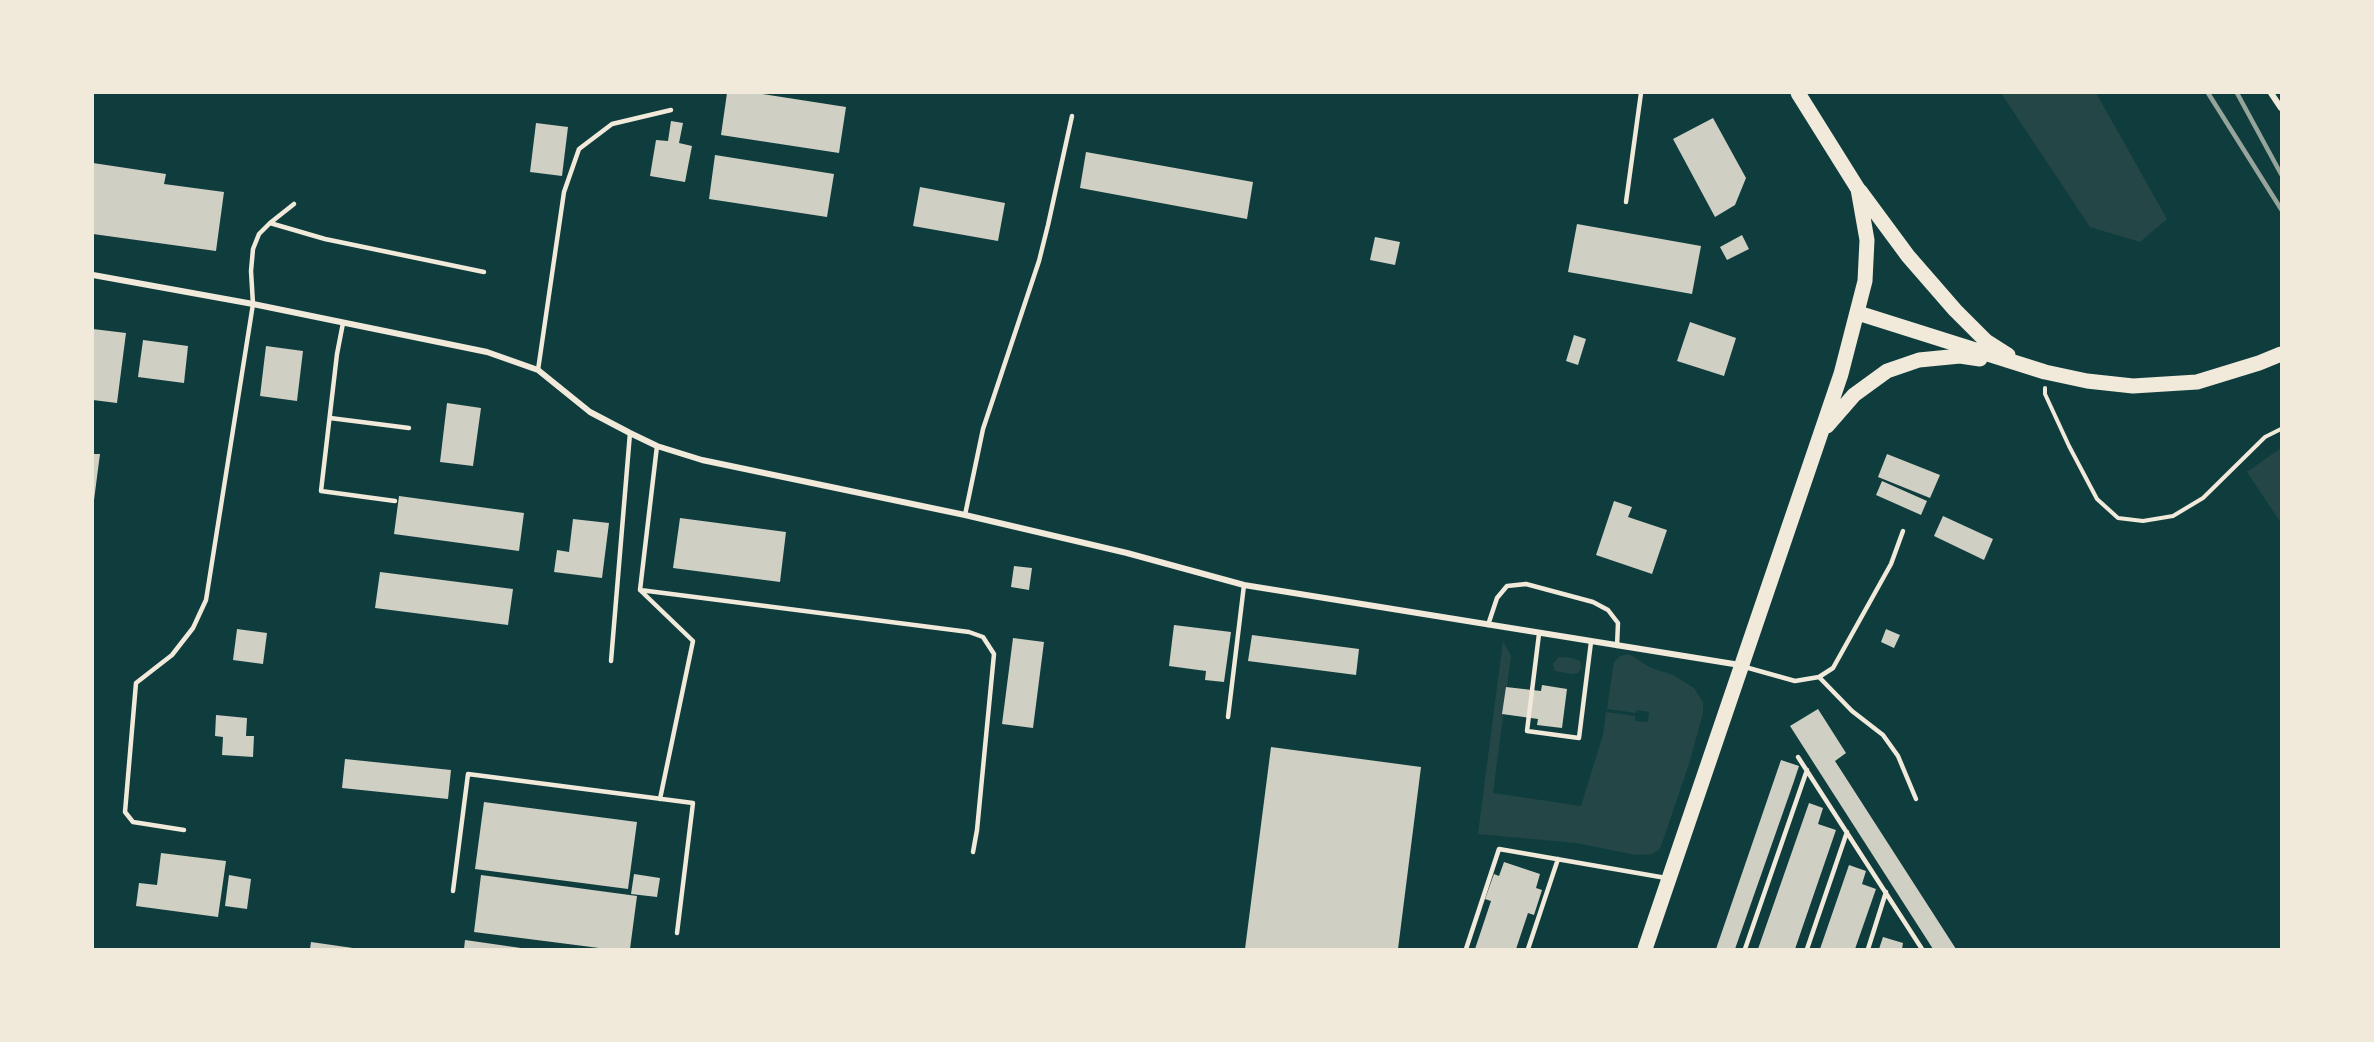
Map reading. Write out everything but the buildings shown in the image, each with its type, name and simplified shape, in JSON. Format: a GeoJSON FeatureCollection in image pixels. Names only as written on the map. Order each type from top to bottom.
{"type":"FeatureCollection","features":[{"type":"Feature","properties":{"kind":"main road"},"geometry":{"type":"LineString","coordinates":[[1798,93],[1858,189],[1908,256],[1955,310],[1986,341],[2022,365]]}},
{"type":"Feature","properties":{"kind":"main road"},"geometry":{"type":"LineString","coordinates":[[1645,949],[1841,374],[1865,281],[1867,240],[1858,189]]}},
{"type":"Feature","properties":{"kind":"main road"},"geometry":{"type":"LineString","coordinates":[[1858,313],[2045,372],[2087,381],[2133,386],[2197,382],[2281,354]]}},
{"type":"Feature","properties":{"kind":"main road"},"geometry":{"type":"LineString","coordinates":[[1819,439],[1836,414],[1854,394],[1887,371],[1919,360],[1960,356],[2022,365]]}},
{"type":"Feature","properties":{"kind":"street"},"geometry":{"type":"LineString","coordinates":[[2271,93],[2281,108]]}},
{"type":"Feature","properties":{"kind":"street"},"geometry":{"type":"LineString","coordinates":[[93,275],[253,304],[487,352],[538,370],[590,412],[630,433],[657,446],[702,460],[965,515],[1127,553],[1244,585],[1740,665]]}},
{"type":"Feature","properties":{"kind":"lane"},"geometry":{"type":"LineString","coordinates":[[1626,202],[1641,93]]}},
{"type":"Feature","properties":{"kind":"lane"},"geometry":{"type":"LineString","coordinates":[[538,370],[564,192],[579,149],[612,124],[671,110]]}},
{"type":"Feature","properties":{"kind":"lane"},"geometry":{"type":"LineString","coordinates":[[965,515],[983,429],[1046,234],[1072,116]]}},
{"type":"Feature","properties":{"kind":"lane"},"geometry":{"type":"LineString","coordinates":[[184,830],[133,822],[125,812],[136,683],[172,655],[193,628],[206,600],[253,304],[251,271],[253,249],[259,234],[294,204]]}},
{"type":"Feature","properties":{"kind":"lane"},"geometry":{"type":"LineString","coordinates":[[270,223],[326,239],[484,272]]}},
{"type":"Feature","properties":{"kind":"lane"},"geometry":{"type":"LineString","coordinates":[[343,322],[337,354],[321,491],[394,501]]}},
{"type":"Feature","properties":{"kind":"lane"},"geometry":{"type":"LineString","coordinates":[[330,418],[409,428]]}},
{"type":"Feature","properties":{"kind":"lane"},"geometry":{"type":"LineString","coordinates":[[611,661],[630,433]]}},
{"type":"Feature","properties":{"kind":"lane"},"geometry":{"type":"LineString","coordinates":[[640,590],[657,446]]}},
{"type":"Feature","properties":{"kind":"lane"},"geometry":{"type":"LineString","coordinates":[[1740,665],[1796,681],[1819,677],[1833,668],[1891,564],[1903,531]]}},
{"type":"Feature","properties":{"kind":"lane"},"geometry":{"type":"LineString","coordinates":[[1488,626],[1497,598],[1507,586],[1526,584],[1593,602],[1608,610],[1618,623],[1617,646]]}},
{"type":"Feature","properties":{"kind":"lane"},"geometry":{"type":"LineString","coordinates":[[1228,717],[1244,585]]}},
{"type":"Feature","properties":{"kind":"lane"},"geometry":{"type":"LineString","coordinates":[[640,590],[693,641],[660,799]]}},
{"type":"Feature","properties":{"kind":"lane"},"geometry":{"type":"LineString","coordinates":[[640,590],[969,632],[983,637],[994,654],[973,852]]}},
{"type":"Feature","properties":{"kind":"lane"},"geometry":{"type":"LineString","coordinates":[[1539,634],[1527,731],[1579,738],[1591,642]]}},
{"type":"Feature","properties":{"kind":"lane"},"geometry":{"type":"LineString","coordinates":[[1819,677],[1852,711],[1883,735],[1898,756],[1916,799]]}},
{"type":"Feature","properties":{"kind":"lane"},"geometry":{"type":"LineString","coordinates":[[1798,757],[1922,949]]}},
{"type":"Feature","properties":{"kind":"lane"},"geometry":{"type":"LineString","coordinates":[[1745,949],[1806,770]]}},
{"type":"Feature","properties":{"kind":"lane"},"geometry":{"type":"LineString","coordinates":[[453,891],[468,774],[693,803],[677,933]]}},
{"type":"Feature","properties":{"kind":"lane"},"geometry":{"type":"LineString","coordinates":[[1807,949],[1847,832]]}},
{"type":"Feature","properties":{"kind":"lane"},"geometry":{"type":"LineString","coordinates":[[1466,949],[1499,849],[1668,879]]}},
{"type":"Feature","properties":{"kind":"lane"},"geometry":{"type":"LineString","coordinates":[[1528,949],[1558,859]]}},
{"type":"Feature","properties":{"kind":"lane"},"geometry":{"type":"LineString","coordinates":[[1868,949],[1886,892]]}},
{"type":"Feature","properties":{"kind":"path"},"geometry":{"type":"LineString","coordinates":[[2045,372],[2045,394],[2069,446],[2097,499],[2118,518],[2143,521],[2173,516],[2203,498],[2265,437],[2281,429]]}},
{"type":"Feature","properties":{"kind":"shaded area"},"geometry":{"type":"Polygon","coordinates":[[[2001,93],[2096,93],[2167,219],[2140,242],[2090,227],[2001,93]]]}},
{"type":"Feature","properties":{"kind":"shaded area"},"geometry":{"type":"Polygon","coordinates":[[[2281,448],[2281,523],[2247,472],[2281,448]]]}},
{"type":"Feature","properties":{"kind":"shaded area"},"geometry":{"type":"Polygon","coordinates":[[[1503,641],[1511,656],[1493,793],[1581,806],[1603,735],[1606,712],[1635,716],[1635,721],[1648,722],[1649,712],[1637,710],[1636,713],[1607,709],[1614,662],[1620,656],[1629,654],[1651,668],[1673,675],[1694,688],[1703,702],[1703,713],[1689,764],[1660,849],[1652,854],[1636,855],[1576,843],[1478,834],[1503,641]]]}},
{"type":"Feature","properties":{"kind":"shaded area"},"geometry":{"type":"Polygon","coordinates":[[[1559,657],[1580,661],[1581,668],[1578,673],[1555,671],[1553,664],[1559,657]]]}},
{"type":"Feature","properties":{"kind":"railway"},"geometry":{"type":"LineString","coordinates":[[2208,93],[2281,209]]}},
{"type":"Feature","properties":{"kind":"railway"},"geometry":{"type":"LineString","coordinates":[[2237,93],[2281,174]]}}]}
